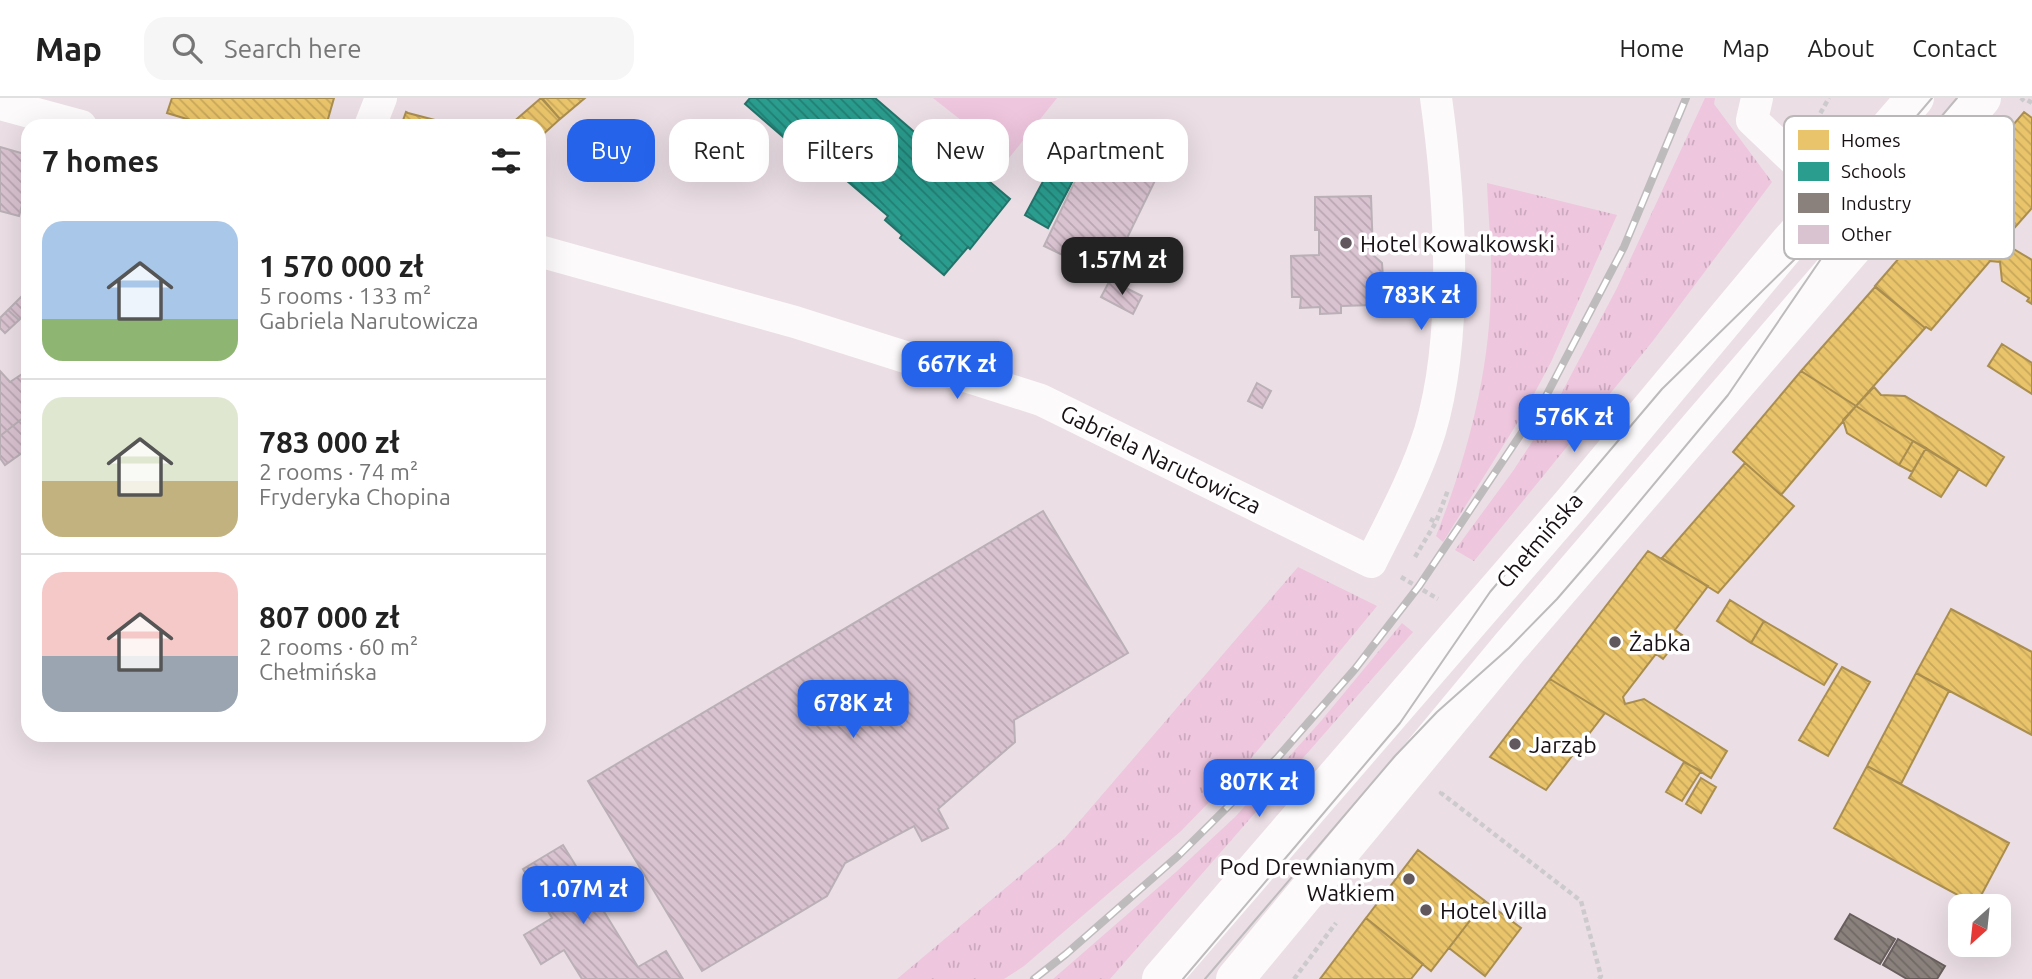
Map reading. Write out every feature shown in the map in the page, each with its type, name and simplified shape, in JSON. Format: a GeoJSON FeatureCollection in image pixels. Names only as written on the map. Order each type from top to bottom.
{"type":"FeatureCollection","features":[{"type":"Feature","properties":{"kind":"main road","name":"Chełmińska"},"geometry":{"type":"LineString","coordinates":[[1899,116],[1915,98]]}},
{"type":"Feature","properties":{"kind":"main road","name":"Chełmińska"},"geometry":{"type":"LineString","coordinates":[[1967,116],[1982,98]]}},
{"type":"Feature","properties":{"kind":"main road","name":"Chełmińska"},"geometry":{"type":"LineString","coordinates":[[1161,979],[1573,502],[1784,251]]}},
{"type":"Feature","properties":{"kind":"main road","name":"Chełmińska"},"geometry":{"type":"LineString","coordinates":[[1235,979],[1509,648],[1844,259]]}},
{"type":"Feature","properties":{"kind":"street"},"geometry":{"type":"LineString","coordinates":[[373,119],[381,98]]}},
{"type":"Feature","properties":{"kind":"street"},"geometry":{"type":"LineString","coordinates":[[1370,562],[1399,505],[1424,444],[1439,391],[1447,334],[1448,231],[1436,98]]}},
{"type":"Feature","properties":{"kind":"street"},"geometry":{"type":"LineString","coordinates":[[1758,98],[1752,120],[1784,150]]}},
{"type":"Feature","properties":{"kind":"street"},"geometry":{"type":"LineString","coordinates":[[0,104],[55,119]]}},
{"type":"Feature","properties":{"kind":"street","name":"Gabriela Narutowicza"},"geometry":{"type":"LineString","coordinates":[[546,253],[795,321],[1041,400],[1370,562]]}},
{"type":"Feature","properties":{"kind":"path"},"geometry":{"type":"LineString","coordinates":[[1370,562],[1419,586],[1447,606]]}},
{"type":"Feature","properties":{"kind":"path"},"geometry":{"type":"LineString","coordinates":[[1441,793],[1581,901],[1601,976],[1598,979]]}},
{"type":"Feature","properties":{"kind":"green space"},"geometry":{"type":"Polygon","coordinates":[[[933,98],[1057,98],[1040,119],[1023,119],[1023,140],[1009,158],[1009,119],[960,119],[933,98]]]}},
{"type":"Feature","properties":{"kind":"green space"},"geometry":{"type":"Polygon","coordinates":[[[1705,98],[1715,98],[1714,104],[1772,182],[1652,342],[1474,561],[1455,550],[1513,471],[1551,413],[1617,288],[1705,98]]]}},
{"type":"Feature","properties":{"kind":"green space"},"geometry":{"type":"Polygon","coordinates":[[[1487,183],[1617,215],[1551,362],[1526,409],[1443,542],[1436,536],[1476,411],[1487,346],[1491,268],[1487,183]]]}},
{"type":"Feature","properties":{"kind":"green space"},"geometry":{"type":"Polygon","coordinates":[[[1298,567],[1377,606],[1248,762],[1181,831],[1024,966],[1004,979],[897,979],[1065,838],[1298,567]]]}},
{"type":"Feature","properties":{"kind":"green space"},"geometry":{"type":"Polygon","coordinates":[[[1402,623],[1413,632],[1110,979],[1053,979],[1235,817],[1321,721],[1402,623]]]}},
{"type":"Feature","properties":{"kind":"building: Homes"},"geometry":{"type":"Polygon","coordinates":[[[172,98],[334,98],[328,119],[187,119],[167,113],[172,98]]]}},
{"type":"Feature","properties":{"kind":"building: Homes"},"geometry":{"type":"Polygon","coordinates":[[[541,98],[560,119],[546,132],[546,119],[517,119],[541,98]]]}},
{"type":"Feature","properties":{"kind":"building: Homes"},"geometry":{"type":"Polygon","coordinates":[[[542,98],[585,98],[560,119],[542,98]]]}},
{"type":"Feature","properties":{"kind":"building: Homes"},"geometry":{"type":"Polygon","coordinates":[[[406,112],[431,119],[404,119],[406,112]]]}},
{"type":"Feature","properties":{"kind":"building: Homes"},"geometry":{"type":"Polygon","coordinates":[[[2024,112],[2032,118],[2032,208],[2014,228],[2014,124],[2024,112]]]}},
{"type":"Feature","properties":{"kind":"building: Homes"},"geometry":{"type":"Polygon","coordinates":[[[2014,249],[2032,260],[2032,304],[2027,301],[2029,298],[2002,281],[2000,262],[1990,261],[1931,330],[1925,328],[1875,286],[1898,259],[2014,259],[2014,249]]]}},
{"type":"Feature","properties":{"kind":"building: Homes"},"geometry":{"type":"Polygon","coordinates":[[[1875,287],[1925,328],[1856,406],[1801,371],[1875,287]]]}},
{"type":"Feature","properties":{"kind":"building: Homes"},"geometry":{"type":"Polygon","coordinates":[[[2002,344],[2032,363],[2032,394],[1988,366],[2002,344]]]}},
{"type":"Feature","properties":{"kind":"building: Homes"},"geometry":{"type":"Polygon","coordinates":[[[1801,371],[1856,406],[1781,495],[1733,452],[1801,371]]]}},
{"type":"Feature","properties":{"kind":"building: Homes"},"geometry":{"type":"Polygon","coordinates":[[[1874,387],[1881,395],[1905,396],[2004,457],[1986,486],[1856,406],[1874,387]]]}},
{"type":"Feature","properties":{"kind":"building: Homes"},"geometry":{"type":"Polygon","coordinates":[[[1856,406],[1913,441],[1899,465],[1847,433],[1843,420],[1856,406]]]}},
{"type":"Feature","properties":{"kind":"building: Homes"},"geometry":{"type":"Polygon","coordinates":[[[1913,441],[1926,448],[1912,472],[1899,465],[1913,441]]]}},
{"type":"Feature","properties":{"kind":"building: Homes"},"geometry":{"type":"Polygon","coordinates":[[[1926,448],[1959,469],[1941,497],[1909,478],[1926,448]]]}},
{"type":"Feature","properties":{"kind":"building: Homes"},"geometry":{"type":"Polygon","coordinates":[[[1745,463],[1794,506],[1718,593],[1662,558],[1745,463]]]}},
{"type":"Feature","properties":{"kind":"building: Homes"},"geometry":{"type":"Polygon","coordinates":[[[1648,551],[1708,586],[1675,630],[1682,635],[1663,659],[1656,654],[1623,697],[1625,704],[1644,699],[1727,751],[1711,778],[1550,679],[1648,551]]]}},
{"type":"Feature","properties":{"kind":"building: Homes"},"geometry":{"type":"Polygon","coordinates":[[[1730,600],[1764,621],[1751,643],[1717,621],[1730,600]]]}},
{"type":"Feature","properties":{"kind":"building: Homes"},"geometry":{"type":"Polygon","coordinates":[[[1951,609],[2032,652],[2032,735],[1916,673],[1951,609]]]}},
{"type":"Feature","properties":{"kind":"building: Homes"},"geometry":{"type":"Polygon","coordinates":[[[1764,621],[1837,664],[1824,685],[1751,643],[1764,621]]]}},
{"type":"Feature","properties":{"kind":"building: Homes"},"geometry":{"type":"Polygon","coordinates":[[[1842,667],[1870,682],[1828,756],[1799,740],[1842,667]]]}},
{"type":"Feature","properties":{"kind":"building: Homes"},"geometry":{"type":"Polygon","coordinates":[[[1916,673],[1949,691],[1901,784],[1867,766],[1916,673]]]}},
{"type":"Feature","properties":{"kind":"building: Homes"},"geometry":{"type":"Polygon","coordinates":[[[1550,679],[1605,713],[1546,790],[1490,757],[1550,679]]]}},
{"type":"Feature","properties":{"kind":"building: Homes"},"geometry":{"type":"Polygon","coordinates":[[[1684,762],[1701,771],[1682,801],[1666,792],[1684,762]]]}},
{"type":"Feature","properties":{"kind":"building: Homes"},"geometry":{"type":"Polygon","coordinates":[[[1867,766],[2009,843],[1982,894],[1956,894],[1834,828],[1867,766]]]}},
{"type":"Feature","properties":{"kind":"building: Homes"},"geometry":{"type":"Polygon","coordinates":[[[1701,778],[1716,787],[1701,813],[1686,804],[1701,778]]]}},
{"type":"Feature","properties":{"kind":"building: Homes","name":"Hotel Villa"},"geometry":{"type":"Polygon","coordinates":[[[1418,850],[1485,901],[1431,971],[1366,918],[1418,850]]]}},
{"type":"Feature","properties":{"kind":"building: Homes"},"geometry":{"type":"Polygon","coordinates":[[[1485,901],[1521,928],[1485,976],[1449,948],[1485,901]]]}},
{"type":"Feature","properties":{"kind":"building: Homes"},"geometry":{"type":"Polygon","coordinates":[[[1366,918],[1423,964],[1411,979],[1320,979],[1366,918]]]}},
{"type":"Feature","properties":{"kind":"building: Schools"},"geometry":{"type":"Polygon","coordinates":[[[750,98],[875,98],[912,130],[912,182],[990,182],[1010,199],[970,249],[968,247],[944,275],[900,238],[902,235],[885,220],[888,216],[848,182],[898,182],[898,119],[783,119],[783,137],[769,125],[769,119],[762,119],[745,104],[750,98]]]}},
{"type":"Feature","properties":{"kind":"building: Schools"},"geometry":{"type":"Polygon","coordinates":[[[1043,182],[1072,182],[1048,228],[1025,215],[1043,182]]]}},
{"type":"Feature","properties":{"kind":"building: Industry"},"geometry":{"type":"Polygon","coordinates":[[[1850,914],[1895,939],[1880,964],[1835,939],[1850,914]]]}},
{"type":"Feature","properties":{"kind":"building: Industry"},"geometry":{"type":"Polygon","coordinates":[[[1898,939],[1945,966],[1937,979],[1907,979],[1883,965],[1898,939]]]}},
{"type":"Feature","properties":{"kind":"building: Other"},"geometry":{"type":"Polygon","coordinates":[[[0,147],[21,153],[21,209],[19,216],[0,211],[0,147]]]}},
{"type":"Feature","properties":{"kind":"building: Other"},"geometry":{"type":"Polygon","coordinates":[[[1075,182],[1154,182],[1108,277],[1044,246],[1075,182]]]}},
{"type":"Feature","properties":{"kind":"building: Other","name":"Hotel Kowalkowski"},"geometry":{"type":"Polygon","coordinates":[[[1371,196],[1373,255],[1382,263],[1383,278],[1373,286],[1373,305],[1341,306],[1341,313],[1320,314],[1320,307],[1300,308],[1301,297],[1292,297],[1291,256],[1319,255],[1319,230],[1315,230],[1315,197],[1371,196]]]}},
{"type":"Feature","properties":{"kind":"building: Other"},"geometry":{"type":"Polygon","coordinates":[[[1110,280],[1142,296],[1133,314],[1101,297],[1110,280]]]}},
{"type":"Feature","properties":{"kind":"building: Other"},"geometry":{"type":"Polygon","coordinates":[[[21,297],[19,320],[8,310],[21,297]]]}},
{"type":"Feature","properties":{"kind":"building: Other"},"geometry":{"type":"Polygon","coordinates":[[[8,310],[19,320],[5,333],[0,328],[0,318],[8,310]]]}},
{"type":"Feature","properties":{"kind":"building: Other"},"geometry":{"type":"Polygon","coordinates":[[[0,371],[10,382],[21,375],[21,420],[0,436],[0,371]]]}},
{"type":"Feature","properties":{"kind":"building: Other"},"geometry":{"type":"Polygon","coordinates":[[[1257,383],[1271,391],[1262,408],[1248,401],[1257,383]]]}},
{"type":"Feature","properties":{"kind":"building: Other"},"geometry":{"type":"Polygon","coordinates":[[[21,420],[21,454],[5,465],[0,458],[0,436],[21,420]]]}},
{"type":"Feature","properties":{"kind":"building: Other"},"geometry":{"type":"Polygon","coordinates":[[[1043,511],[1128,653],[1014,720],[1015,742],[938,809],[948,828],[922,841],[914,826],[845,863],[827,896],[702,971],[588,781],[1043,511]]]}},
{"type":"Feature","properties":{"kind":"building: Other"},"geometry":{"type":"Polygon","coordinates":[[[563,845],[638,967],[666,951],[683,979],[582,979],[564,950],[541,964],[524,935],[552,918],[523,869],[563,845]]]}},
{"type":"Feature","properties":{"kind":"tram line"},"geometry":{"type":"LineString","coordinates":[[1917,116],[1932,98]]}},
{"type":"Feature","properties":{"kind":"tram line"},"geometry":{"type":"LineString","coordinates":[[1942,116],[1957,98]]}},
{"type":"Feature","properties":{"kind":"tram line"},"geometry":{"type":"LineString","coordinates":[[1183,979],[1400,723],[1490,592],[1662,389],[1795,259]]}},
{"type":"Feature","properties":{"kind":"tram line"},"geometry":{"type":"LineString","coordinates":[[1205,979],[1395,756],[1437,712],[1509,648],[1595,555],[1728,395],[1821,259]]}},
{"type":"Feature","properties":{"kind":"railway"},"geometry":{"type":"LineString","coordinates":[[1034,979],[1179,855],[1278,757],[1355,669],[1419,586],[1545,398],[1624,247],[1686,98]]}},
{"type":"Feature","properties":{"kind":"place","name":"Hotel Kowalkowski"},"geometry":{"type":"Point","coordinates":[1346,243]}},
{"type":"Feature","properties":{"kind":"place","name":"Żabka"},"geometry":{"type":"Point","coordinates":[1615,642]}},
{"type":"Feature","properties":{"kind":"place","name":"Jarząb"},"geometry":{"type":"Point","coordinates":[1515,744]}},
{"type":"Feature","properties":{"kind":"place","name":"Pod Drewnianym Wałkiem"},"geometry":{"type":"Point","coordinates":[1409,879]}},
{"type":"Feature","properties":{"kind":"place","name":"Hotel Villa"},"geometry":{"type":"Point","coordinates":[1426,910]}}]}
